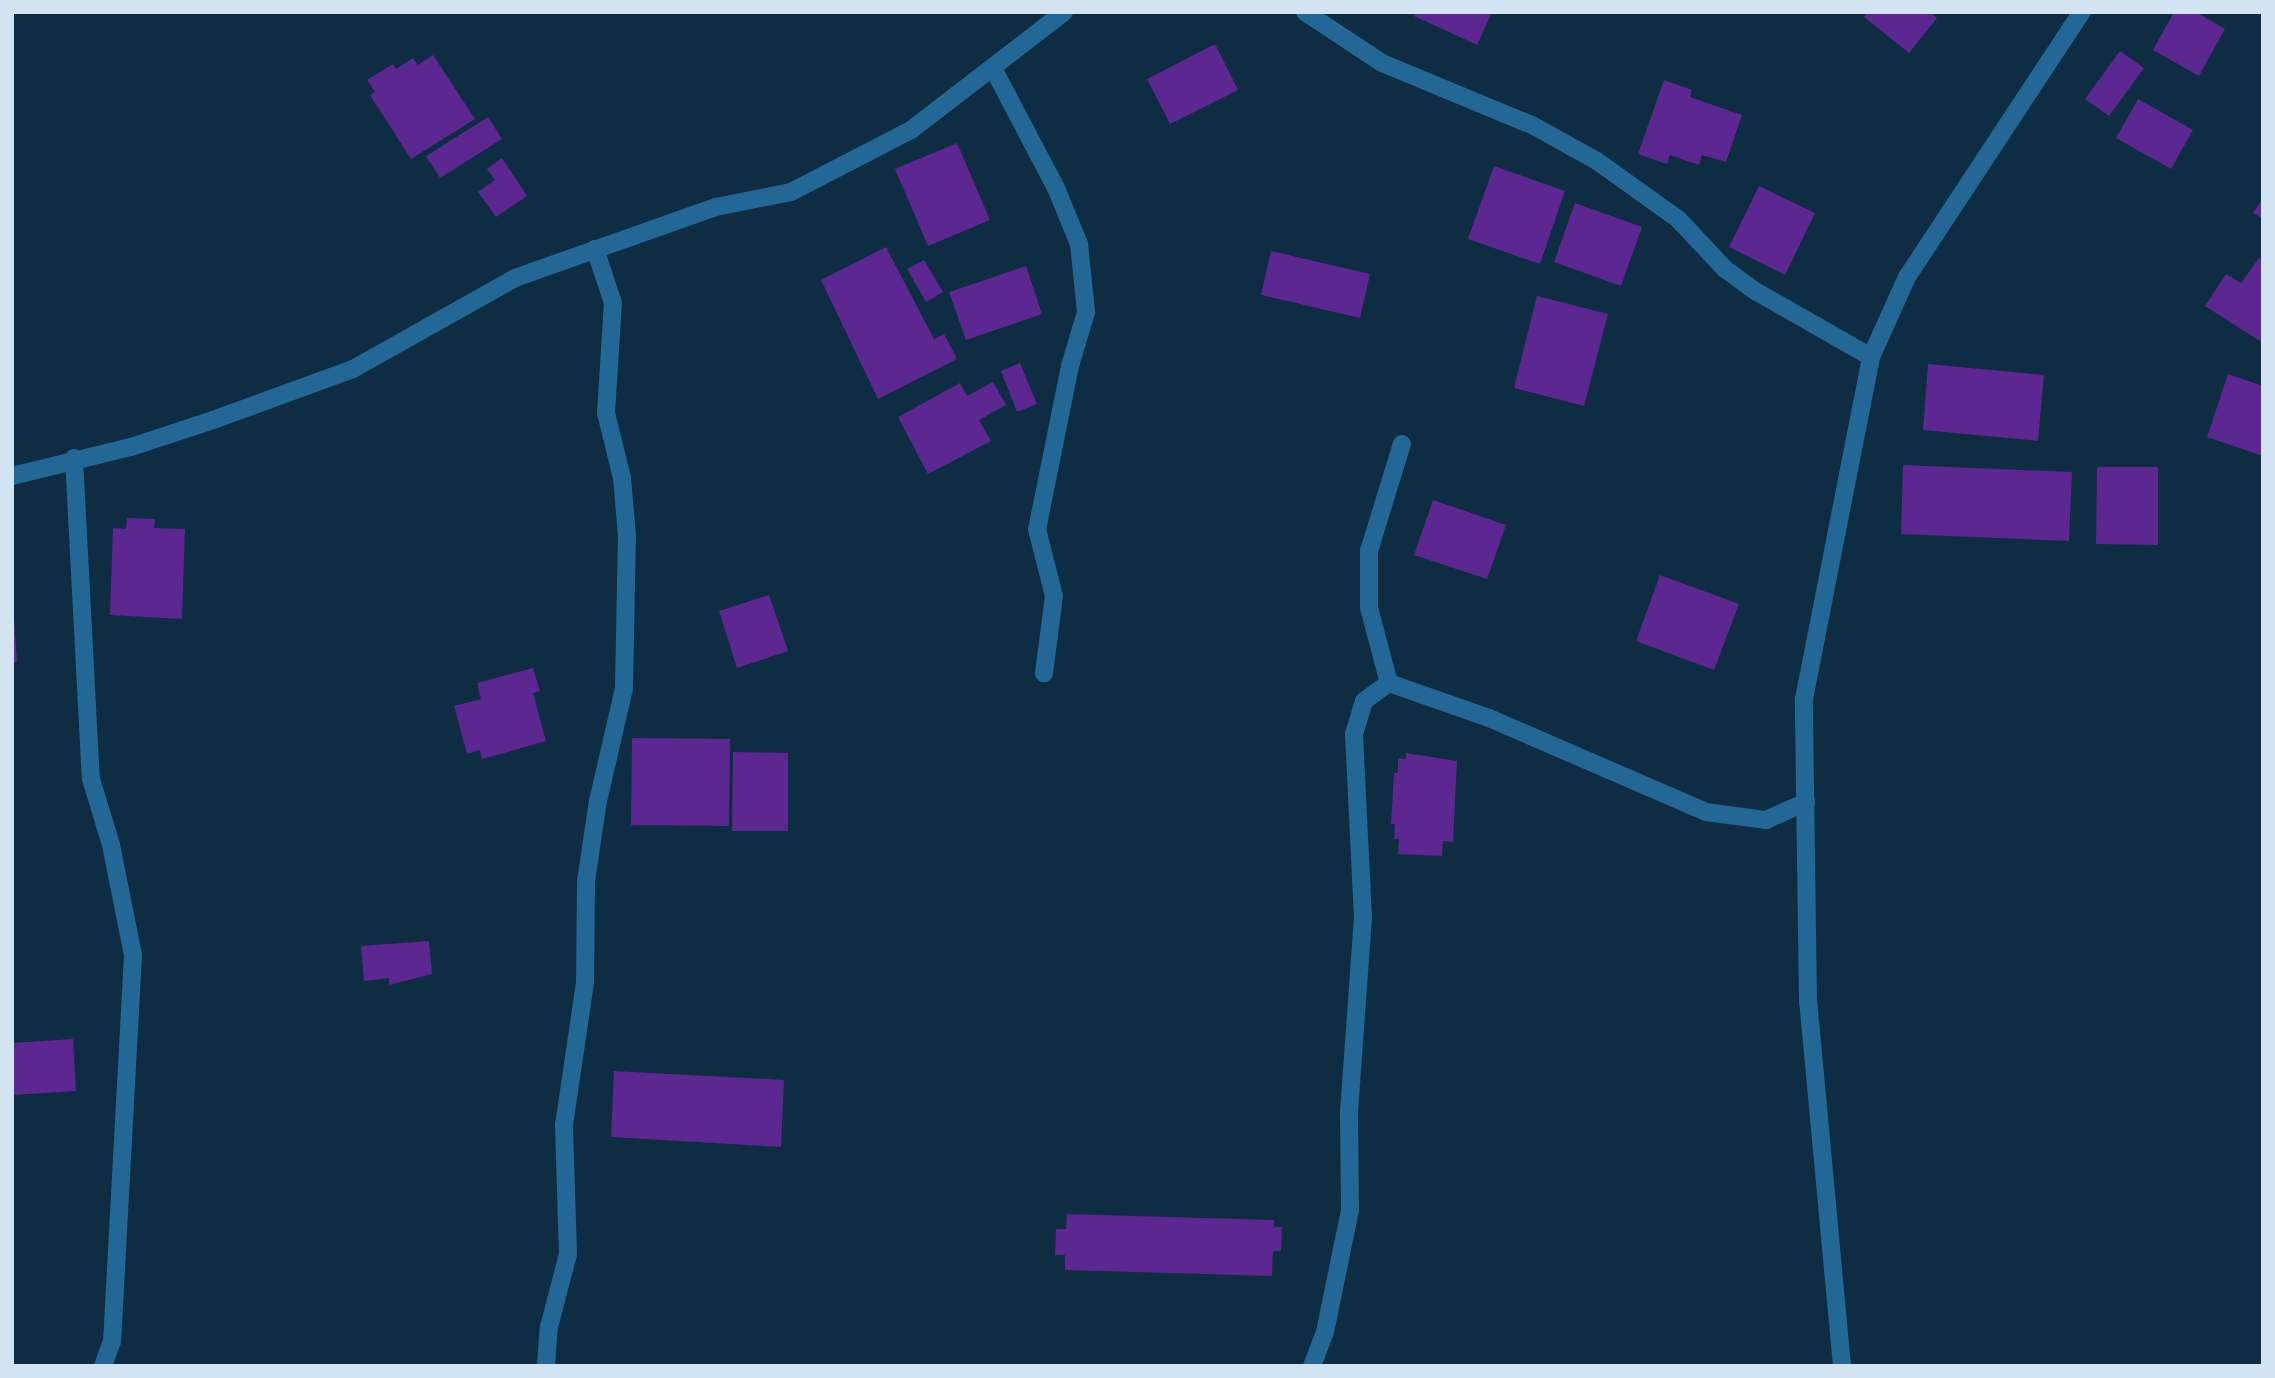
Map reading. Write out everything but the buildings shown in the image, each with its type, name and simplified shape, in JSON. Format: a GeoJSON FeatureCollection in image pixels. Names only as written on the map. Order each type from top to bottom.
{"type":"FeatureCollection","features":[{"type":"Feature","properties":{"kind":"street"},"geometry":{"type":"LineString","coordinates":[[12,476],[74,458],[131,447],[353,369],[515,278],[716,207],[791,192],[911,130],[994,69],[1064,12]]}},
{"type":"Feature","properties":{"kind":"street"},"geometry":{"type":"LineString","coordinates":[[1305,12],[1382,63],[1532,125],[1597,160],[1678,219],[1725,268],[1757,292],[1871,358]]}},
{"type":"Feature","properties":{"kind":"street"},"geometry":{"type":"LineString","coordinates":[[1842,1366],[1808,1002],[1804,699],[1871,358],[1907,277],[2082,12]]}},
{"type":"Feature","properties":{"kind":"street"},"geometry":{"type":"LineString","coordinates":[[994,69],[1056,188],[1079,244],[1086,312],[1037,529],[1054,596],[1044,673]]}},
{"type":"Feature","properties":{"kind":"street"},"geometry":{"type":"LineString","coordinates":[[546,1366],[550,1328],[568,1254],[564,1125],[585,982],[586,881],[598,801],[624,688],[627,536],[622,478],[606,413],[612,303],[595,249]]}},
{"type":"Feature","properties":{"kind":"street"},"geometry":{"type":"LineString","coordinates":[[1388,683],[1369,608],[1369,551],[1402,444]]}},
{"type":"Feature","properties":{"kind":"street"},"geometry":{"type":"LineString","coordinates":[[74,458],[91,779],[111,845],[133,955],[112,1341],[103,1366]]}},
{"type":"Feature","properties":{"kind":"street"},"geometry":{"type":"LineString","coordinates":[[1388,683],[1489,718],[1706,812],[1766,820],[1806,802]]}},
{"type":"Feature","properties":{"kind":"street"},"geometry":{"type":"LineString","coordinates":[[1311,1366],[1325,1332],[1350,1210],[1349,1112],[1363,918],[1354,734],[1364,701],[1388,683]]}}]}
